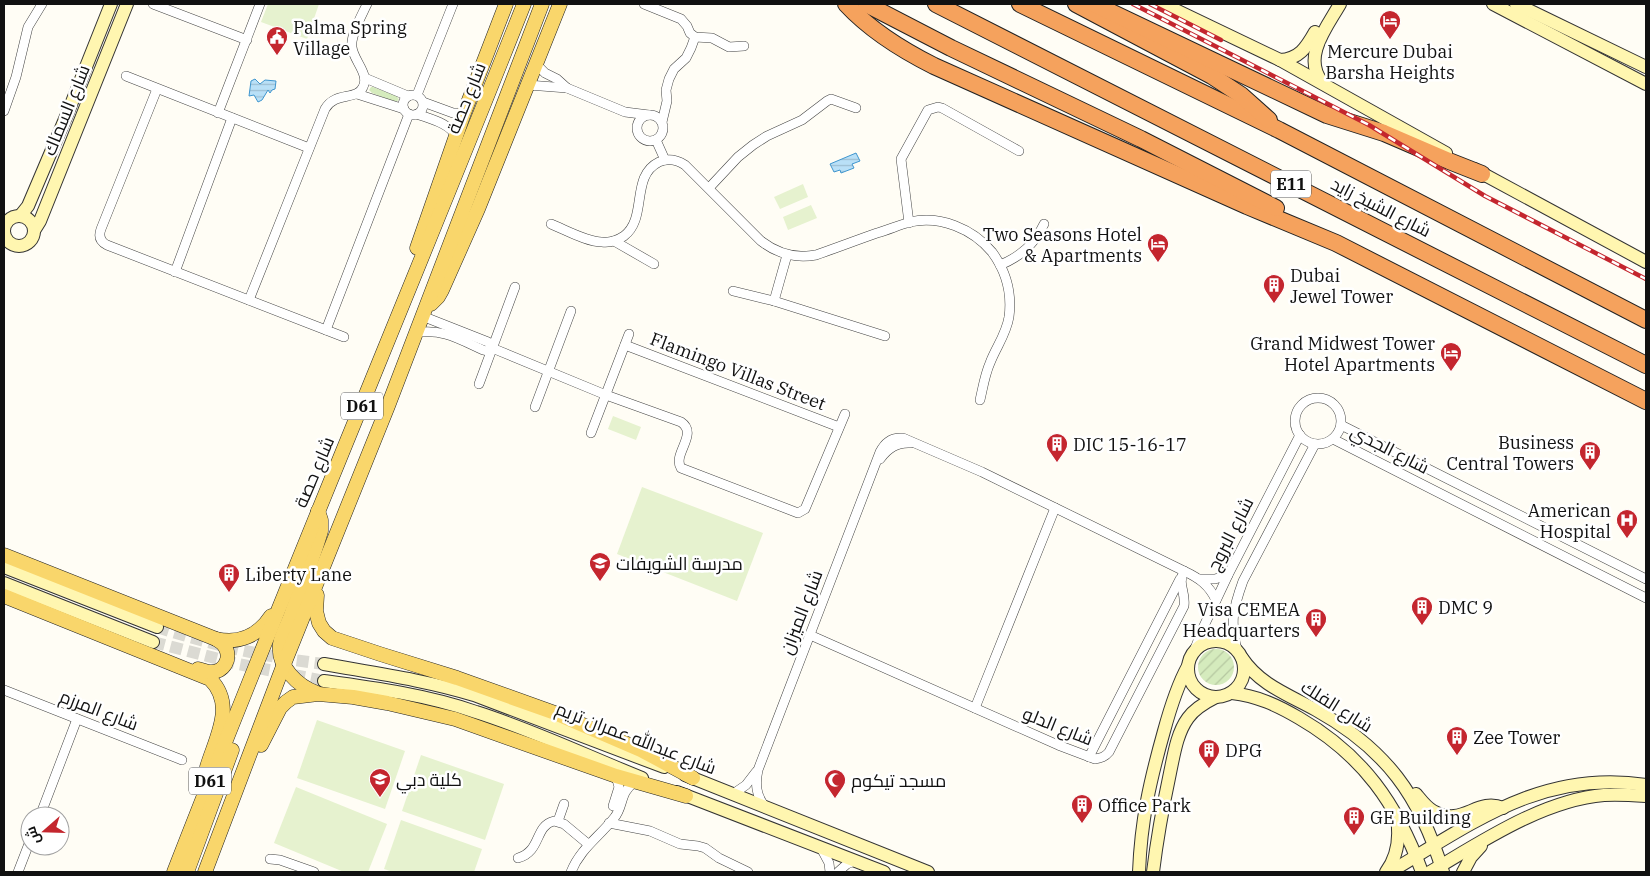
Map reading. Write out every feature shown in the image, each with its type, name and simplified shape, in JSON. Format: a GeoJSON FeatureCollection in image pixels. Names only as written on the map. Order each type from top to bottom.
{"type":"FeatureCollection","features":[{"type":"Feature","properties":{"kind":"highway"},"geometry":{"type":"LineString","coordinates":[[846,4],[874,30],[903,50],[934,66],[1247,206],[1336,243]]}},
{"type":"Feature","properties":{"kind":"highway"},"geometry":{"type":"LineString","coordinates":[[866,4],[959,52],[1141,139],[1282,211],[1336,243],[1646,402]]}},
{"type":"Feature","properties":{"kind":"highway","name":"شارع الشيخ زايد"},"geometry":{"type":"LineString","coordinates":[[936,4],[1646,365]]}},
{"type":"Feature","properties":{"kind":"highway","name":"شارع الشيخ زايد"},"geometry":{"type":"LineString","coordinates":[[1020,4],[1279,130],[1646,320]]}},
{"type":"Feature","properties":{"kind":"highway"},"geometry":{"type":"LineString","coordinates":[[1042,4],[1103,37],[1127,57]]}},
{"type":"Feature","properties":{"kind":"highway"},"geometry":{"type":"LineString","coordinates":[[1076,4],[1227,85],[1254,106],[1279,130]]}},
{"type":"Feature","properties":{"kind":"highway"},"geometry":{"type":"LineString","coordinates":[[1094,4],[1327,114],[1384,133],[1482,174]]}},
{"type":"Feature","properties":{"kind":"main road","name":"شارع السماك"},"geometry":{"type":"LineString","coordinates":[[111,4],[28,206],[20,216],[10,219],[5,223],[4,234],[7,242],[19,247],[29,243],[32,239],[34,229],[40,220],[82,119],[127,4]]}},
{"type":"Feature","properties":{"kind":"main road"},"geometry":{"type":"LineString","coordinates":[[404,302],[404,284],[464,113],[506,4]]}},
{"type":"Feature","properties":{"kind":"main road","name":"شارع حصة"},"geometry":{"type":"LineString","coordinates":[[174,872],[318,510],[447,198],[524,4]]}},
{"type":"Feature","properties":{"kind":"main road","name":"شارع حصة"},"geometry":{"type":"LineString","coordinates":[[204,872],[542,4]]}},
{"type":"Feature","properties":{"kind":"main road"},"geometry":{"type":"LineString","coordinates":[[423,312],[438,297],[442,290],[478,209],[560,4]]}},
{"type":"Feature","properties":{"kind":"main road"},"geometry":{"type":"LineString","coordinates":[[1163,4],[1322,82],[1482,174],[1646,262]]}},
{"type":"Feature","properties":{"kind":"main road"},"geometry":{"type":"LineString","coordinates":[[1280,60],[1294,58],[1306,49],[1331,4]]}},
{"type":"Feature","properties":{"kind":"main road"},"geometry":{"type":"LineString","coordinates":[[1322,82],[1314,70],[1314,55],[1340,4]]}},
{"type":"Feature","properties":{"kind":"main road"},"geometry":{"type":"LineString","coordinates":[[1493,4],[1646,84]]}},
{"type":"Feature","properties":{"kind":"main road"},"geometry":{"type":"LineString","coordinates":[[1516,4],[1646,67]]}},
{"type":"Feature","properties":{"kind":"main road"},"geometry":{"type":"LineString","coordinates":[[68,112],[82,119]]}},
{"type":"Feature","properties":{"kind":"main road"},"geometry":{"type":"LineString","coordinates":[[20,216],[30,220],[34,229]]}},
{"type":"Feature","properties":{"kind":"main road"},"geometry":{"type":"LineString","coordinates":[[318,510],[321,525],[319,540],[280,644],[284,664],[297,682],[307,689],[321,687],[456,719],[616,776],[686,796]]}},
{"type":"Feature","properties":{"kind":"main road"},"geometry":{"type":"LineString","coordinates":[[4,554],[225,641],[237,641],[253,635],[267,622],[284,596]]}},
{"type":"Feature","properties":{"kind":"main road"},"geometry":{"type":"LineString","coordinates":[[4,567],[157,627]]}},
{"type":"Feature","properties":{"kind":"main road"},"geometry":{"type":"LineString","coordinates":[[321,574],[316,611],[318,623],[332,638],[457,678],[555,713],[641,750],[693,778]]}},
{"type":"Feature","properties":{"kind":"main road"},"geometry":{"type":"LineString","coordinates":[[4,584],[153,642]]}},
{"type":"Feature","properties":{"kind":"main road"},"geometry":{"type":"LineString","coordinates":[[4,596],[175,665],[210,680],[218,687],[224,708],[222,720],[200,788],[194,819]]}},
{"type":"Feature","properties":{"kind":"main road"},"geometry":{"type":"LineString","coordinates":[[175,665],[181,664],[209,672],[220,669],[225,665],[228,654],[223,644],[216,639]]}},
{"type":"Feature","properties":{"kind":"main road"},"geometry":{"type":"LineString","coordinates":[[1132,872],[1140,840],[1147,794],[1179,683],[1194,651],[1211,641],[1230,644],[1240,654],[1244,668],[1243,677],[1239,686],[1232,692],[1216,697],[1200,706],[1181,729],[1162,809],[1153,872]]}},
{"type":"Feature","properties":{"kind":"main road","name":"شارع الفلك"},"geometry":{"type":"LineString","coordinates":[[1240,654],[1252,671],[1266,684],[1338,722],[1378,755],[1394,772],[1419,810],[1442,869]]}},
{"type":"Feature","properties":{"kind":"main road","name":"شارع عبدالله عمران تريم"},"geometry":{"type":"LineString","coordinates":[[324,664],[418,680],[474,695],[693,778],[928,872]]}},
{"type":"Feature","properties":{"kind":"main road"},"geometry":{"type":"LineString","coordinates":[[1188,666],[1189,675],[1199,691],[1216,697]]}},
{"type":"Feature","properties":{"kind":"main road"},"geometry":{"type":"LineString","coordinates":[[249,756],[260,746],[280,708],[286,702],[293,697],[321,687]]}},
{"type":"Feature","properties":{"kind":"main road","name":"شارع عبدالله عمران تريم"},"geometry":{"type":"LineString","coordinates":[[321,687],[416,696],[476,711],[686,796],[884,872]]}},
{"type":"Feature","properties":{"kind":"main road"},"geometry":{"type":"LineString","coordinates":[[187,872],[214,802],[243,717],[246,691]]}},
{"type":"Feature","properties":{"kind":"main road","name":"شارع الفلك"},"geometry":{"type":"LineString","coordinates":[[1232,692],[1271,703],[1325,734],[1346,752],[1367,772],[1393,807],[1406,831],[1422,872]]}},
{"type":"Feature","properties":{"kind":"main road"},"geometry":{"type":"LineString","coordinates":[[1394,772],[1427,806],[1438,814],[1458,816],[1490,805],[1502,808]]}},
{"type":"Feature","properties":{"kind":"main road"},"geometry":{"type":"LineString","coordinates":[[1631,782],[1646,778]]}},
{"type":"Feature","properties":{"kind":"main road"},"geometry":{"type":"LineString","coordinates":[[1390,872],[1520,799],[1560,787],[1602,781],[1631,782],[1646,785]]}},
{"type":"Feature","properties":{"kind":"main road"},"geometry":{"type":"LineString","coordinates":[[1602,795],[1613,800],[1646,802]]}},
{"type":"Feature","properties":{"kind":"main road"},"geometry":{"type":"LineString","coordinates":[[1430,872],[1442,869],[1492,835],[1551,808],[1602,795],[1646,796]]}},
{"type":"Feature","properties":{"kind":"main road"},"geometry":{"type":"LineString","coordinates":[[1386,872],[1393,859],[1398,838],[1397,822],[1393,807]]}},
{"type":"Feature","properties":{"kind":"main road"},"geometry":{"type":"LineString","coordinates":[[1464,872],[1471,857],[1492,835]]}},
{"type":"Feature","properties":{"kind":"main road"},"geometry":{"type":"LineString","coordinates":[[1139,872],[1140,840]]}},
{"type":"Feature","properties":{"kind":"street"},"geometry":{"type":"LineString","coordinates":[[4,111],[16,77],[28,27],[32,17],[42,4]]}},
{"type":"Feature","properties":{"kind":"street"},"geometry":{"type":"LineString","coordinates":[[153,4],[247,40]]}},
{"type":"Feature","properties":{"kind":"street"},"geometry":{"type":"LineString","coordinates":[[218,113],[260,4]]}},
{"type":"Feature","properties":{"kind":"street"},"geometry":{"type":"LineString","coordinates":[[357,94],[364,85],[365,78],[353,53],[352,44],[366,4]]}},
{"type":"Feature","properties":{"kind":"street"},"geometry":{"type":"LineString","coordinates":[[416,98],[453,4]]}},
{"type":"Feature","properties":{"kind":"street"},"geometry":{"type":"LineString","coordinates":[[644,4],[681,19],[694,37],[712,38],[729,47],[744,46]]}},
{"type":"Feature","properties":{"kind":"street"},"geometry":{"type":"LineString","coordinates":[[626,112],[642,138],[649,141],[660,138],[667,101],[668,79],[674,69],[686,58],[694,37]]}},
{"type":"Feature","properties":{"kind":"street"},"geometry":{"type":"LineString","coordinates":[[536,64],[545,73],[557,79],[567,88]]}},
{"type":"Feature","properties":{"kind":"street"},"geometry":{"type":"LineString","coordinates":[[126,76],[309,148]]}},
{"type":"Feature","properties":{"kind":"street"},"geometry":{"type":"LineString","coordinates":[[365,78],[453,113],[464,113]]}},
{"type":"Feature","properties":{"kind":"street"},"geometry":{"type":"LineString","coordinates":[[528,85],[567,88],[626,112],[651,115],[662,122]]}},
{"type":"Feature","properties":{"kind":"street"},"geometry":{"type":"LineString","coordinates":[[157,89],[101,229],[100,237],[104,244],[344,337]]}},
{"type":"Feature","properties":{"kind":"street"},"geometry":{"type":"LineString","coordinates":[[249,300],[309,148],[325,110],[330,103],[337,98],[357,94],[443,124],[456,136]]}},
{"type":"Feature","properties":{"kind":"street"},"geometry":{"type":"LineString","coordinates":[[410,112],[423,108],[416,98]]}},
{"type":"Feature","properties":{"kind":"street"},"geometry":{"type":"LineString","coordinates":[[326,330],[410,112],[404,100],[416,98]]}},
{"type":"Feature","properties":{"kind":"street"},"geometry":{"type":"LineString","coordinates":[[709,188],[752,145],[766,136],[802,120],[828,100],[835,100],[856,108]]}},
{"type":"Feature","properties":{"kind":"street"},"geometry":{"type":"LineString","coordinates":[[637,129],[643,117],[651,115],[665,106]]}},
{"type":"Feature","properties":{"kind":"street"},"geometry":{"type":"LineString","coordinates":[[909,222],[901,158],[928,110],[938,107],[942,108],[1020,151]]}},
{"type":"Feature","properties":{"kind":"street"},"geometry":{"type":"LineString","coordinates":[[175,272],[232,118]]}},
{"type":"Feature","properties":{"kind":"street"},"geometry":{"type":"LineString","coordinates":[[656,140],[664,160]]}},
{"type":"Feature","properties":{"kind":"street"},"geometry":{"type":"LineString","coordinates":[[551,224],[594,241],[614,241],[626,234],[635,224],[643,185],[648,173],[658,163],[664,160],[672,160],[685,165],[761,241],[787,255],[801,257],[816,255],[909,222],[936,221],[962,228],[984,244],[1000,265],[1009,291],[1009,318],[1004,335],[989,365],[980,400]]}},
{"type":"Feature","properties":{"kind":"street"},"geometry":{"type":"LineString","coordinates":[[1000,265],[1016,257],[1030,246],[1044,224]]}},
{"type":"Feature","properties":{"kind":"street"},"geometry":{"type":"LineString","coordinates":[[614,241],[654,264]]}},
{"type":"Feature","properties":{"kind":"street"},"geometry":{"type":"LineString","coordinates":[[774,301],[787,255]]}},
{"type":"Feature","properties":{"kind":"street"},"geometry":{"type":"LineString","coordinates":[[479,384],[515,287]]}},
{"type":"Feature","properties":{"kind":"street"},"geometry":{"type":"LineString","coordinates":[[733,291],[774,301],[885,336]]}},
{"type":"Feature","properties":{"kind":"street"},"geometry":{"type":"LineString","coordinates":[[535,407],[571,311]]}},
{"type":"Feature","properties":{"kind":"street","name":"Flamingo Villas Street"},"geometry":{"type":"LineString","coordinates":[[423,312],[448,330],[488,342],[492,348],[606,395],[681,422],[686,426],[687,435],[678,463],[681,468],[798,513],[805,509],[845,414]]}},
{"type":"Feature","properties":{"kind":"street","name":"Flamingo Villas Street"},"geometry":{"type":"LineString","coordinates":[[415,333],[448,330]]}},
{"type":"Feature","properties":{"kind":"street","name":"Flamingo Villas Street"},"geometry":{"type":"LineString","coordinates":[[591,433],[628,334]]}},
{"type":"Feature","properties":{"kind":"street","name":"Flamingo Villas Street"},"geometry":{"type":"LineString","coordinates":[[624,345],[839,427]]}},
{"type":"Feature","properties":{"kind":"street"},"geometry":{"type":"LineString","coordinates":[[1314,399],[1324,399],[1332,403],[1339,411],[1341,425],[1334,439],[1326,443],[1315,444],[1306,441],[1300,435],[1296,426],[1297,412],[1306,402],[1314,399]]}},
{"type":"Feature","properties":{"kind":"street","name":"شارع الجدي"},"geometry":{"type":"LineString","coordinates":[[1341,425],[1646,579]]}},
{"type":"Feature","properties":{"kind":"street","name":"شارع البروج"},"geometry":{"type":"LineString","coordinates":[[1194,651],[1228,575],[1300,435]]}},
{"type":"Feature","properties":{"kind":"street","name":"شارع الميزان"},"geometry":{"type":"LineString","coordinates":[[765,807],[757,792],[756,780],[758,770],[875,465],[883,446],[892,439],[903,438],[982,472],[1182,574],[1200,579],[1210,589],[1216,600]]}},
{"type":"Feature","properties":{"kind":"street","name":"شارع الجدي"},"geometry":{"type":"LineString","coordinates":[[1334,439],[1646,598]]}},
{"type":"Feature","properties":{"kind":"street","name":"شارع البروج"},"geometry":{"type":"LineString","coordinates":[[1240,654],[1233,632],[1234,605],[1244,581],[1315,444]]}},
{"type":"Feature","properties":{"kind":"street"},"geometry":{"type":"LineString","coordinates":[[975,708],[1055,508]]}},
{"type":"Feature","properties":{"kind":"street"},"geometry":{"type":"LineString","coordinates":[[1089,757],[1182,574]]}},
{"type":"Feature","properties":{"kind":"street","name":"شارع الدلو"},"geometry":{"type":"LineString","coordinates":[[810,635],[1058,745],[1095,759],[1109,752],[1184,606],[1185,600],[1180,583],[1182,574]]}},
{"type":"Feature","properties":{"kind":"street"},"geometry":{"type":"LineString","coordinates":[[1200,579],[1214,579],[1228,575]]}},
{"type":"Feature","properties":{"kind":"street","name":"شارع المرزم"},"geometry":{"type":"LineString","coordinates":[[4,690],[182,760]]}},
{"type":"Feature","properties":{"kind":"street"},"geometry":{"type":"LineString","coordinates":[[44,806],[77,719]]}},
{"type":"Feature","properties":{"kind":"street","name":"شارع الميزان"},"geometry":{"type":"LineString","coordinates":[[733,794],[751,780],[758,770]]}},
{"type":"Feature","properties":{"kind":"street"},"geometry":{"type":"LineString","coordinates":[[610,822],[619,787],[616,776]]}},
{"type":"Feature","properties":{"kind":"street"},"geometry":{"type":"LineString","coordinates":[[572,872],[578,857],[588,844],[616,816],[626,790],[635,782]]}},
{"type":"Feature","properties":{"kind":"street"},"geometry":{"type":"LineString","coordinates":[[558,821],[564,804]]}},
{"type":"Feature","properties":{"kind":"street"},"geometry":{"type":"LineString","coordinates":[[518,858],[530,852],[545,824],[549,822],[558,821],[588,844]]}},
{"type":"Feature","properties":{"kind":"street"},"geometry":{"type":"LineString","coordinates":[[610,822],[650,832],[680,844],[705,848],[719,858],[748,872]]}},
{"type":"Feature","properties":{"kind":"street"},"geometry":{"type":"LineString","coordinates":[[821,848],[829,863],[830,872]]}},
{"type":"Feature","properties":{"kind":"street"},"geometry":{"type":"LineString","coordinates":[[18,872],[24,856]]}},
{"type":"Feature","properties":{"kind":"street"},"geometry":{"type":"LineString","coordinates":[[270,859],[280,860],[314,872]]}},
{"type":"Feature","properties":{"kind":"street"},"geometry":{"type":"LineString","coordinates":[[838,872],[854,861]]}},
{"type":"Feature","properties":{"kind":"green space"},"geometry":{"type":"Polygon","coordinates":[[[268,4],[319,4],[307,39],[261,22],[268,4]]]}},
{"type":"Feature","properties":{"kind":"green space"},"geometry":{"type":"Polygon","coordinates":[[[371,87],[397,96],[399,100],[395,102],[372,93],[369,90],[371,87]]]}},
{"type":"Feature","properties":{"kind":"green space"},"geometry":{"type":"Polygon","coordinates":[[[803,184],[808,197],[780,209],[774,197],[803,184]]]}},
{"type":"Feature","properties":{"kind":"green space"},"geometry":{"type":"Polygon","coordinates":[[[811,205],[817,218],[788,230],[783,217],[811,205]]]}},
{"type":"Feature","properties":{"kind":"green space"},"geometry":{"type":"Polygon","coordinates":[[[613,416],[641,427],[636,440],[608,429],[613,416]]]}},
{"type":"Feature","properties":{"kind":"green space"},"geometry":{"type":"Polygon","coordinates":[[[642,487],[763,533],[737,601],[617,554],[642,487]]]}},
{"type":"Feature","properties":{"kind":"green space"},"geometry":{"type":"Polygon","coordinates":[[[1216,649],[1223,650],[1229,654],[1233,660],[1233,674],[1229,680],[1223,684],[1216,685],[1209,684],[1203,680],[1199,674],[1198,667],[1199,660],[1203,654],[1209,650],[1216,649]]]}},
{"type":"Feature","properties":{"kind":"green space"},"geometry":{"type":"Polygon","coordinates":[[[317,720],[405,751],[385,809],[297,778],[317,720]]]}},
{"type":"Feature","properties":{"kind":"green space"},"geometry":{"type":"Polygon","coordinates":[[[421,755],[504,784],[485,840],[402,811],[421,755]]]}},
{"type":"Feature","properties":{"kind":"green space"},"geometry":{"type":"Polygon","coordinates":[[[296,787],[387,824],[368,872],[344,872],[274,843],[296,787]]]}},
{"type":"Feature","properties":{"kind":"green space"},"geometry":{"type":"Polygon","coordinates":[[[401,820],[482,849],[474,872],[393,872],[384,869],[401,820]]]}},
{"type":"Feature","properties":{"kind":"water"},"geometry":{"type":"Polygon","coordinates":[[[255,79],[260,84],[265,80],[276,81],[275,89],[270,93],[268,90],[262,100],[258,102],[254,95],[249,96],[251,81],[255,79]]]}},
{"type":"Feature","properties":{"kind":"water"},"geometry":{"type":"Polygon","coordinates":[[[856,153],[860,161],[852,164],[854,168],[841,173],[840,170],[834,172],[830,164],[856,153]]]}},
{"type":"Feature","properties":{"kind":"tunnel"},"geometry":{"type":"LineString","coordinates":[[157,627],[239,650],[324,664]]}},
{"type":"Feature","properties":{"kind":"tunnel"},"geometry":{"type":"LineString","coordinates":[[153,642],[238,664],[324,681]]}},
{"type":"Feature","properties":{"kind":"railway"},"geometry":{"type":"LineString","coordinates":[[1133,4],[1369,125],[1485,196],[1646,279]]}},
{"type":"Feature","properties":{"kind":"railway"},"geometry":{"type":"LineString","coordinates":[[1150,4],[1221,40]]}},
{"type":"Feature","properties":{"kind":"place","name":"Mercure Dubai Barsha Heights"},"geometry":{"type":"Point","coordinates":[1390,40]}},
{"type":"Feature","properties":{"kind":"place","name":"Palma Spring Village"},"geometry":{"type":"Point","coordinates":[277,56]}},
{"type":"Feature","properties":{"kind":"place","name":"Two Seasons Hotel & Apartments"},"geometry":{"type":"Point","coordinates":[1158,263]}},
{"type":"Feature","properties":{"kind":"place","name":"Dubai Jewel Tower"},"geometry":{"type":"Point","coordinates":[1274,304]}},
{"type":"Feature","properties":{"kind":"place","name":"Grand Midwest Tower Hotel Apartments"},"geometry":{"type":"Point","coordinates":[1451,372]}},
{"type":"Feature","properties":{"kind":"place","name":"DIC 15-16-17"},"geometry":{"type":"Point","coordinates":[1057,463]}},
{"type":"Feature","properties":{"kind":"place","name":"Business Central Towers"},"geometry":{"type":"Point","coordinates":[1590,471]}},
{"type":"Feature","properties":{"kind":"place","name":"American Hospital"},"geometry":{"type":"Point","coordinates":[1627,539]}},
{"type":"Feature","properties":{"kind":"place","name":"مدرسة الشويفات"},"geometry":{"type":"Point","coordinates":[600,582]}},
{"type":"Feature","properties":{"kind":"place","name":"Liberty Lane"},"geometry":{"type":"Point","coordinates":[229,593]}},
{"type":"Feature","properties":{"kind":"place","name":"DMC 9"},"geometry":{"type":"Point","coordinates":[1422,626]}},
{"type":"Feature","properties":{"kind":"place","name":"Visa CEMEA Headquarters"},"geometry":{"type":"Point","coordinates":[1316,638]}},
{"type":"Feature","properties":{"kind":"place","name":"Zee Tower"},"geometry":{"type":"Point","coordinates":[1457,756]}},
{"type":"Feature","properties":{"kind":"place","name":"DPG"},"geometry":{"type":"Point","coordinates":[1209,769]}},
{"type":"Feature","properties":{"kind":"place","name":"كلية دبي"},"geometry":{"type":"Point","coordinates":[380,798]}},
{"type":"Feature","properties":{"kind":"place","name":"مسجد تيكوم"},"geometry":{"type":"Point","coordinates":[835,799]}},
{"type":"Feature","properties":{"kind":"place","name":"Office Park"},"geometry":{"type":"Point","coordinates":[1082,824]}},
{"type":"Feature","properties":{"kind":"place","name":"GE Building"},"geometry":{"type":"Point","coordinates":[1354,836]}}]}
